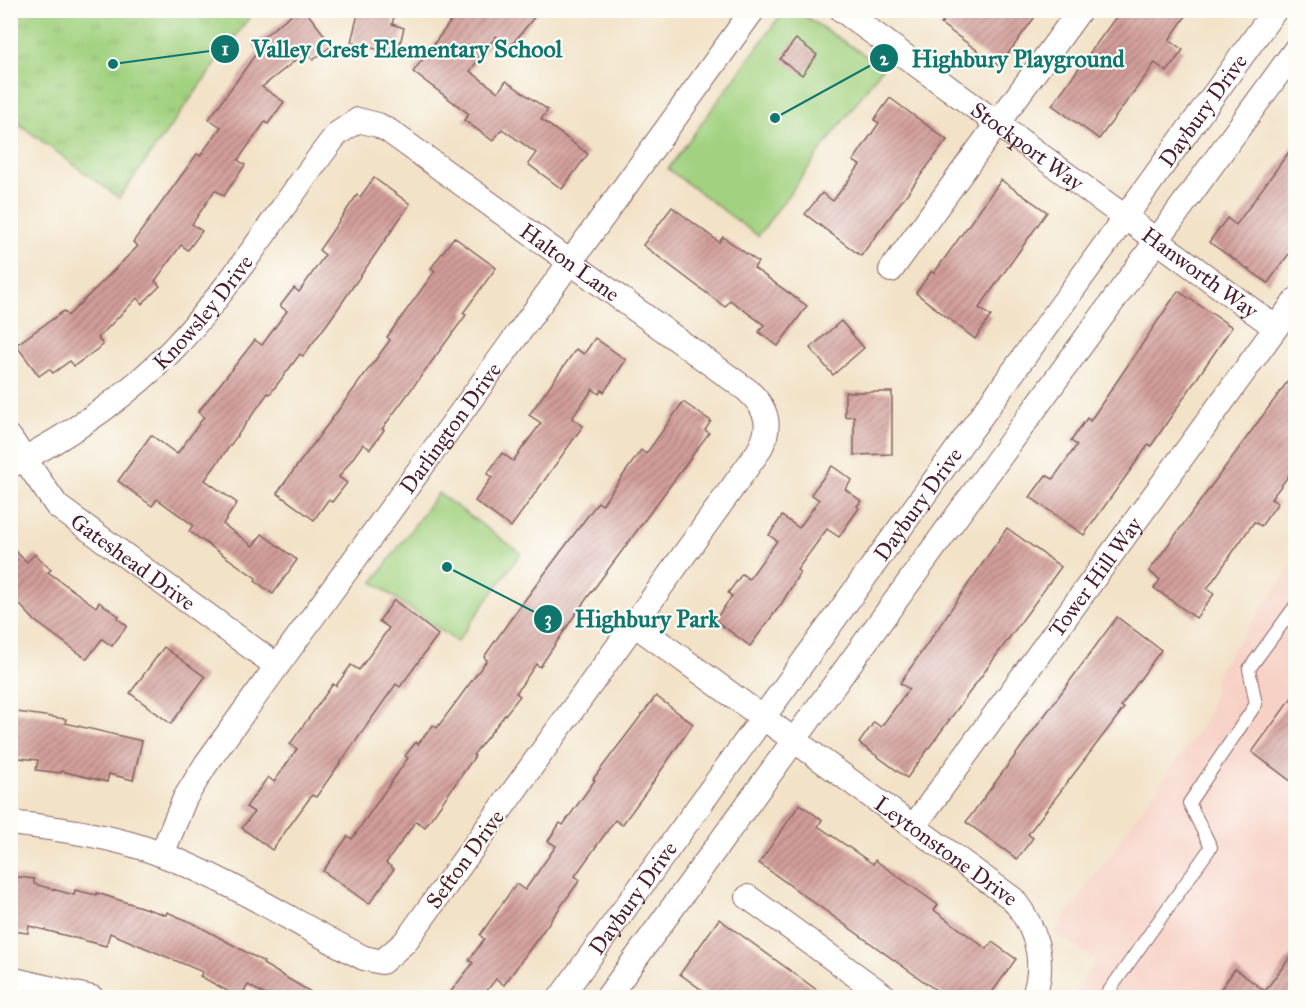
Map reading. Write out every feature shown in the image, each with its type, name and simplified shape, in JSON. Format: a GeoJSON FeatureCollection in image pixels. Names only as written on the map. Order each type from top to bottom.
{"type":"FeatureCollection","features":[{"type":"Feature","properties":{"kind":"street","name":"Darlington Drive"},"geometry":{"type":"LineString","coordinates":[[162,854],[195,780],[753,10]]}},
{"type":"Feature","properties":{"kind":"street","name":"Stockport Way"},"geometry":{"type":"LineString","coordinates":[[842,10],[1125,217]]}},
{"type":"Feature","properties":{"kind":"street"},"geometry":{"type":"LineString","coordinates":[[891,270],[1080,10]]}},
{"type":"Feature","properties":{"kind":"street","name":"Daybury Drive"},"geometry":{"type":"LineString","coordinates":[[560,998],[1275,10]]}},
{"type":"Feature","properties":{"kind":"street","name":"Daybury Drive"},"geometry":{"type":"LineString","coordinates":[[608,998],[793,739],[1296,49]]}},
{"type":"Feature","properties":{"kind":"street","name":"Halton Lane"},"geometry":{"type":"LineString","coordinates":[[358,120],[378,125],[389,131],[747,390],[765,410],[768,422]]}},
{"type":"Feature","properties":{"kind":"street","name":"Knowsley Drive"},"geometry":{"type":"LineString","coordinates":[[17,463],[116,400],[173,349],[198,321],[337,134],[358,120]]}},
{"type":"Feature","properties":{"kind":"street","name":"Hanworth Way"},"geometry":{"type":"LineString","coordinates":[[1125,217],[1275,327]]}},
{"type":"Feature","properties":{"kind":"street","name":"Tower Hill Way"},"geometry":{"type":"LineString","coordinates":[[914,826],[1296,300]]}},
{"type":"Feature","properties":{"kind":"street","name":"Sefton Drive"},"geometry":{"type":"LineString","coordinates":[[10,823],[97,836],[162,854],[255,897],[364,958],[382,962],[405,942],[758,452],[764,441],[768,422]]}},
{"type":"Feature","properties":{"kind":"street","name":"Gateshead Drive"},"geometry":{"type":"LineString","coordinates":[[10,438],[17,463],[57,506],[277,666]]}},
{"type":"Feature","properties":{"kind":"street","name":"Leytonstone Drive"},"geometry":{"type":"LineString","coordinates":[[634,624],[1003,890],[1021,910],[1036,939],[1040,969],[1033,998]]}},
{"type":"Feature","properties":{"kind":"street"},"geometry":{"type":"LineString","coordinates":[[748,897],[887,998]]}},
{"type":"Feature","properties":{"kind":"street"},"geometry":{"type":"LineString","coordinates":[[10,979],[92,998]]}},
{"type":"Feature","properties":{"kind":"lane"},"geometry":{"type":"LineString","coordinates":[[1104,998],[1211,846],[1189,803],[1256,704],[1249,669],[1296,605]]}},
{"type":"Feature","properties":{"kind":"shaded area"},"geometry":{"type":"Polygon","coordinates":[[[1295,562],[1295,997],[1071,997],[1096,961],[1054,932],[1201,727],[1209,713],[1216,677],[1223,663],[1295,562]]]}},
{"type":"Feature","properties":{"kind":"green space"},"geometry":{"type":"Polygon","coordinates":[[[11,10],[254,11],[119,198],[11,118],[11,10]]]}},
{"type":"Feature","properties":{"kind":"green space"},"geometry":{"type":"Polygon","coordinates":[[[784,11],[797,11],[883,67],[758,236],[668,169],[784,11]]]}},
{"type":"Feature","properties":{"kind":"green space"},"geometry":{"type":"Polygon","coordinates":[[[438,493],[521,553],[457,642],[373,582],[438,493]]]}},
{"type":"Feature","properties":{"kind":"building"},"geometry":{"type":"Polygon","coordinates":[[[297,10],[305,10],[332,45],[313,60],[306,52],[262,87],[284,102],[268,124],[265,122],[238,160],[245,165],[224,196],[215,190],[192,224],[202,231],[188,250],[181,245],[155,281],[160,286],[142,304],[137,298],[98,338],[103,345],[74,366],[70,361],[53,373],[49,369],[39,376],[16,345],[64,311],[68,316],[138,246],[133,242],[197,154],[200,156],[221,127],[209,119],[258,51],[253,45],[297,10]]]}},
{"type":"Feature","properties":{"kind":"building"},"geometry":{"type":"Polygon","coordinates":[[[359,10],[396,10],[392,24],[404,28],[397,55],[351,42],[359,10]]]}},
{"type":"Feature","properties":{"kind":"building"},"geometry":{"type":"Polygon","coordinates":[[[459,10],[540,10],[510,47],[496,36],[470,71],[498,92],[506,81],[548,110],[541,119],[588,154],[562,189],[528,164],[536,153],[502,129],[493,141],[464,120],[469,114],[413,72],[459,10]]]}},
{"type":"Feature","properties":{"kind":"building"},"geometry":{"type":"Polygon","coordinates":[[[951,10],[1040,10],[999,66],[941,24],[951,10]]]}},
{"type":"Feature","properties":{"kind":"building"},"geometry":{"type":"Polygon","coordinates":[[[1121,10],[1190,10],[1169,40],[1183,50],[1167,72],[1155,63],[1099,139],[1052,105],[1121,10]]]}},
{"type":"Feature","properties":{"kind":"building"},"geometry":{"type":"Polygon","coordinates":[[[796,39],[817,55],[802,75],[780,59],[796,39]]]}},
{"type":"Feature","properties":{"kind":"building"},"geometry":{"type":"Polygon","coordinates":[[[890,98],[947,140],[861,256],[805,214],[822,193],[833,201],[860,165],[853,161],[879,123],[874,120],[890,98]]]}},
{"type":"Feature","properties":{"kind":"building"},"geometry":{"type":"Polygon","coordinates":[[[1296,142],[1296,244],[1268,283],[1209,242],[1227,218],[1236,225],[1296,142]]]}},
{"type":"Feature","properties":{"kind":"building"},"geometry":{"type":"Polygon","coordinates":[[[374,178],[410,204],[330,320],[303,356],[300,354],[270,394],[268,393],[205,480],[237,503],[223,524],[253,546],[262,534],[297,560],[273,594],[255,581],[256,578],[189,531],[193,525],[157,499],[152,506],[118,481],[151,435],[177,454],[204,417],[198,412],[255,340],[262,345],[287,311],[280,306],[294,288],[299,292],[325,255],[319,250],[357,195],[360,197],[374,178]]]}},
{"type":"Feature","properties":{"kind":"building"},"geometry":{"type":"Polygon","coordinates":[[[1001,180],[1047,212],[979,308],[991,316],[975,339],[916,293],[931,272],[934,273],[1001,180]]]}},
{"type":"Feature","properties":{"kind":"building"},"geometry":{"type":"Polygon","coordinates":[[[672,207],[719,242],[723,237],[758,262],[754,268],[807,306],[778,346],[759,332],[764,325],[730,300],[725,307],[643,245],[672,207]]]}},
{"type":"Feature","properties":{"kind":"building"},"geometry":{"type":"Polygon","coordinates":[[[454,237],[496,268],[463,313],[466,315],[382,429],[384,430],[370,449],[363,444],[339,477],[347,483],[332,502],[328,500],[314,520],[277,493],[390,340],[387,337],[435,271],[431,268],[454,237]]]}},
{"type":"Feature","properties":{"kind":"building"},"geometry":{"type":"Polygon","coordinates":[[[1178,291],[1232,327],[1151,446],[1149,444],[1084,535],[1030,497],[1046,475],[1053,479],[1077,445],[1071,441],[1087,418],[1090,421],[1178,291]]]}},
{"type":"Feature","properties":{"kind":"building"},"geometry":{"type":"Polygon","coordinates":[[[841,321],[864,348],[833,375],[810,348],[841,321]]]}},
{"type":"Feature","properties":{"kind":"building"},"geometry":{"type":"Polygon","coordinates":[[[595,338],[626,360],[604,392],[602,390],[599,394],[593,389],[572,418],[583,426],[511,527],[475,501],[492,477],[487,474],[502,453],[513,461],[541,423],[529,415],[576,349],[584,354],[595,338]]]}},
{"type":"Feature","properties":{"kind":"building"},"geometry":{"type":"Polygon","coordinates":[[[1296,370],[1296,466],[1271,499],[1278,503],[1261,526],[1254,522],[1207,589],[1214,594],[1196,618],[1154,588],[1160,580],[1149,571],[1296,370]]]}},
{"type":"Feature","properties":{"kind":"building"},"geometry":{"type":"Polygon","coordinates":[[[845,392],[892,392],[892,454],[854,455],[854,416],[845,417],[845,392]]]}},
{"type":"Feature","properties":{"kind":"building"},"geometry":{"type":"Polygon","coordinates":[[[683,402],[711,421],[705,430],[709,433],[579,609],[540,667],[536,664],[516,693],[520,696],[473,755],[475,756],[425,827],[416,821],[386,863],[394,869],[369,904],[323,871],[348,836],[352,839],[408,758],[405,756],[416,742],[418,744],[433,725],[437,728],[487,660],[484,657],[510,620],[598,502],[602,505],[641,450],[646,454],[683,402]]]}},
{"type":"Feature","properties":{"kind":"building"},"geometry":{"type":"Polygon","coordinates":[[[832,466],[852,480],[845,489],[861,501],[857,506],[859,508],[839,537],[827,529],[797,570],[800,572],[782,603],[750,646],[715,620],[732,596],[728,593],[742,574],[749,579],[777,541],[769,535],[782,516],[799,528],[819,500],[811,494],[832,466]]]}},
{"type":"Feature","properties":{"kind":"building"},"geometry":{"type":"Polygon","coordinates":[[[1007,528],[1061,567],[907,778],[859,743],[874,722],[881,727],[909,689],[900,683],[1007,528]]]}},
{"type":"Feature","properties":{"kind":"building"},"geometry":{"type":"Polygon","coordinates":[[[10,546],[27,562],[35,554],[51,570],[48,572],[96,607],[99,602],[119,616],[117,618],[127,626],[112,646],[102,639],[87,659],[35,621],[10,594],[10,546]]]}},
{"type":"Feature","properties":{"kind":"building"},"geometry":{"type":"Polygon","coordinates":[[[394,600],[438,635],[400,687],[396,684],[316,797],[312,795],[272,850],[242,828],[254,812],[246,807],[268,777],[274,782],[297,749],[290,744],[333,684],[336,686],[351,665],[359,670],[389,628],[379,621],[394,600]]]}},
{"type":"Feature","properties":{"kind":"building"},"geometry":{"type":"Polygon","coordinates":[[[1117,617],[1161,650],[1121,706],[1124,708],[1028,834],[1033,838],[1017,859],[966,822],[1117,617]]]}},
{"type":"Feature","properties":{"kind":"building"},"geometry":{"type":"Polygon","coordinates":[[[164,647],[205,677],[171,724],[130,693],[164,647]]]}},
{"type":"Feature","properties":{"kind":"building"},"geometry":{"type":"Polygon","coordinates":[[[1296,692],[1296,785],[1252,752],[1296,692]]]}},
{"type":"Feature","properties":{"kind":"building"},"geometry":{"type":"Polygon","coordinates":[[[656,696],[693,724],[649,788],[622,825],[615,820],[575,876],[580,880],[504,985],[496,979],[481,998],[446,998],[473,963],[469,960],[484,939],[480,935],[516,884],[525,890],[556,846],[548,841],[560,823],[563,825],[595,780],[593,779],[656,696]]]}},
{"type":"Feature","properties":{"kind":"building"},"geometry":{"type":"Polygon","coordinates":[[[10,711],[66,719],[65,723],[142,741],[133,780],[109,774],[107,782],[61,771],[61,773],[36,770],[38,760],[10,757],[10,711]]]}},
{"type":"Feature","properties":{"kind":"building"},"geometry":{"type":"Polygon","coordinates":[[[800,804],[822,820],[818,826],[873,864],[875,860],[938,905],[934,910],[987,949],[992,942],[1016,959],[988,998],[947,998],[759,863],[800,804]]]}},
{"type":"Feature","properties":{"kind":"building"},"geometry":{"type":"Polygon","coordinates":[[[10,876],[34,879],[34,884],[74,895],[75,890],[96,895],[97,893],[166,915],[167,912],[193,923],[264,962],[263,964],[321,998],[271,998],[248,985],[240,998],[200,976],[203,972],[110,933],[106,946],[29,926],[28,933],[10,931],[10,876]]]}},
{"type":"Feature","properties":{"kind":"building"},"geometry":{"type":"Polygon","coordinates":[[[719,919],[828,998],[713,998],[680,974],[719,919]]]}},
{"type":"Feature","properties":{"kind":"building"},"geometry":{"type":"Polygon","coordinates":[[[1296,949],[1296,998],[1214,998],[1235,969],[1265,991],[1296,949]]]}},
{"type":"Feature","properties":{"kind":"place","name":"Valley Crest Elementary School"},"geometry":{"type":"Point","coordinates":[113,64]}},
{"type":"Feature","properties":{"kind":"place","name":"Highbury Playground"},"geometry":{"type":"Point","coordinates":[775,118]}},
{"type":"Feature","properties":{"kind":"place","name":"Highbury Park"},"geometry":{"type":"Point","coordinates":[447,567]}}]}
